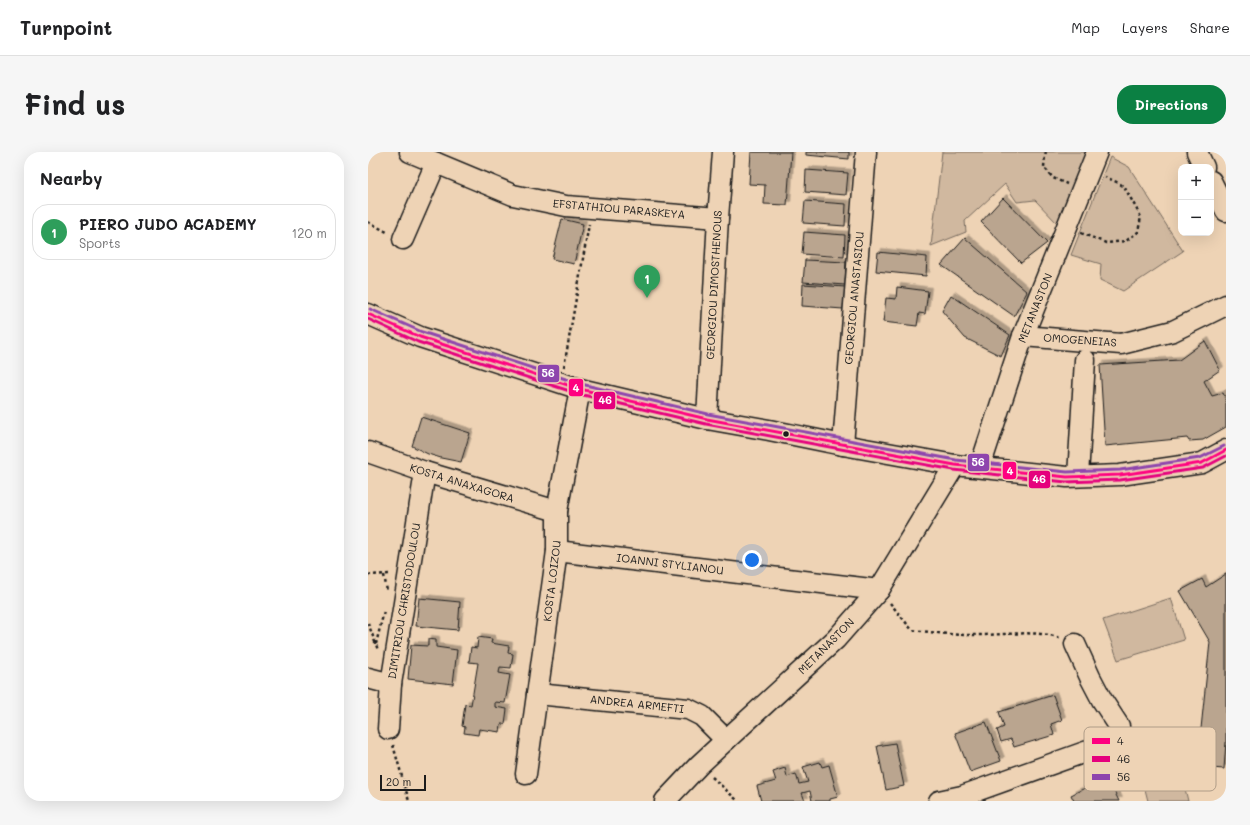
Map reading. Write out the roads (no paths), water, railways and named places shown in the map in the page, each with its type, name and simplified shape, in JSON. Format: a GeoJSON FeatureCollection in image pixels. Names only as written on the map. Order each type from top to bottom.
{"type":"FeatureCollection","features":[{"type":"Feature","properties":{"kind":"street","name":"EFSTATHIOU PARASKEYA"},"geometry":{"type":"LineString","coordinates":[[410,152],[513,195],[566,206],[718,218]]}},
{"type":"Feature","properties":{"kind":"street","name":"GEORGIOU DIMOSTHENOUS"},"geometry":{"type":"LineString","coordinates":[[707,419],[723,152]]}},
{"type":"Feature","properties":{"kind":"street","name":"GEORGIOU ANASTASIOU"},"geometry":{"type":"LineString","coordinates":[[843,445],[866,152]]}},
{"type":"Feature","properties":{"kind":"street","name":"METANASTON"},"geometry":{"type":"LineString","coordinates":[[980,467],[1023,336],[1098,152]]}},
{"type":"Feature","properties":{"kind":"street"},"geometry":{"type":"LineString","coordinates":[[1197,152],[1203,164]]}},
{"type":"Feature","properties":{"kind":"street"},"geometry":{"type":"LineString","coordinates":[[403,239],[436,163]]}},
{"type":"Feature","properties":{"kind":"street"},"geometry":{"type":"LineString","coordinates":[[1214,187],[1226,211]]}},
{"type":"Feature","properties":{"kind":"street","name":"OMOGENEIAS"},"geometry":{"type":"LineString","coordinates":[[1023,336],[1121,344],[1173,331],[1226,305]]}},
{"type":"Feature","properties":{"kind":"street"},"geometry":{"type":"LineString","coordinates":[[368,314],[420,337],[580,390],[707,419],[955,465],[1067,477],[1120,475],[1202,463],[1226,450]]}},
{"type":"Feature","properties":{"kind":"street"},"geometry":{"type":"LineString","coordinates":[[1078,476],[1086,360]]}},
{"type":"Feature","properties":{"kind":"street","name":"KOSTA LOIZOU"},"geometry":{"type":"LineString","coordinates":[[526,774],[557,551],[557,511],[580,390]]}},
{"type":"Feature","properties":{"kind":"street","name":"KOSTA ANAXAGORA"},"geometry":{"type":"LineString","coordinates":[[368,452],[425,472],[557,511]]}},
{"type":"Feature","properties":{"kind":"street","name":"METANASTON"},"geometry":{"type":"LineString","coordinates":[[665,801],[699,765],[836,639],[879,590],[955,465]]}},
{"type":"Feature","properties":{"kind":"street","name":"DIMITRIOU CHRISTODOULOU"},"geometry":{"type":"LineString","coordinates":[[388,729],[391,684],[425,472]]}},
{"type":"Feature","properties":{"kind":"street","name":"IOANNI STYLIANOU"},"geometry":{"type":"LineString","coordinates":[[557,551],[879,590]]}},
{"type":"Feature","properties":{"kind":"street"},"geometry":{"type":"LineString","coordinates":[[1075,644],[1102,700],[1119,727]]}},
{"type":"Feature","properties":{"kind":"street"},"geometry":{"type":"LineString","coordinates":[[368,678],[391,684]]}},
{"type":"Feature","properties":{"kind":"street","name":"ANDREA ARMEFTI"},"geometry":{"type":"LineString","coordinates":[[537,694],[688,709],[702,716],[726,740]]}},
{"type":"Feature","properties":{"kind":"street"},"geometry":{"type":"LineString","coordinates":[[939,801],[962,796],[1084,753]]}},
{"type":"Feature","properties":{"kind":"place","name":"PIERO JUDO ACADEMY"},"geometry":{"type":"Point","coordinates":[647,298]}}]}
